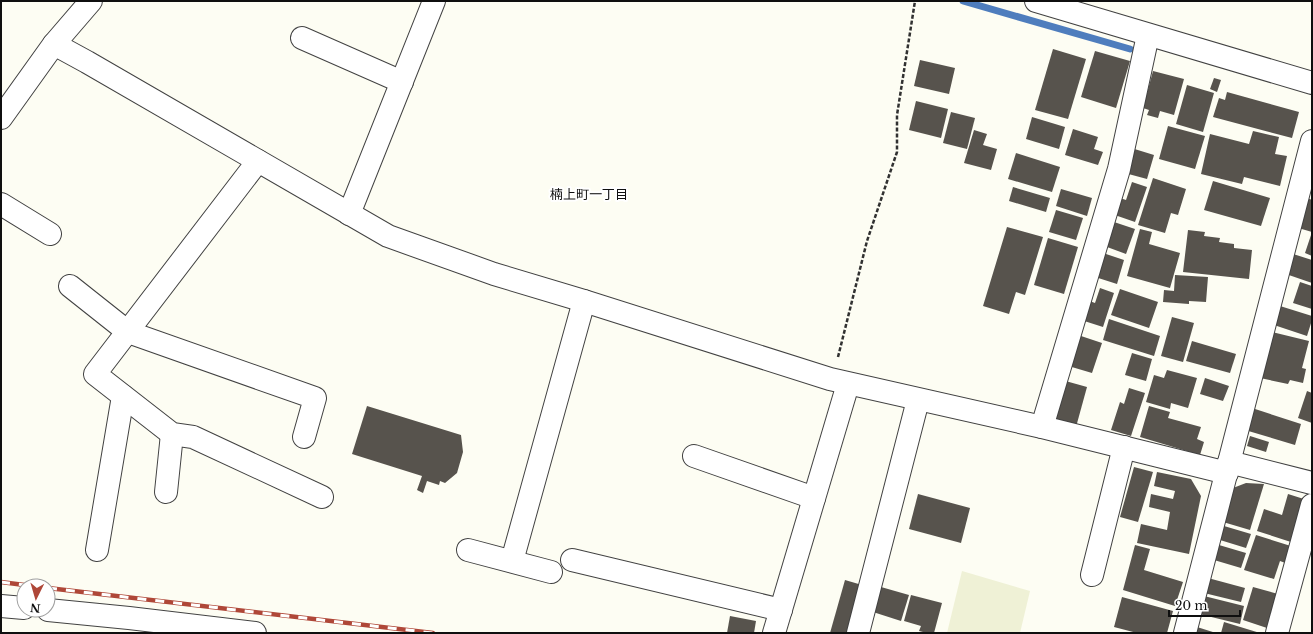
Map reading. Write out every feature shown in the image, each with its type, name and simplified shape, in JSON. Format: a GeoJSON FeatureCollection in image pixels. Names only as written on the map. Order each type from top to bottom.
{"type":"FeatureCollection","features":[{"type":"Feature","properties":{"kind":"street"},"geometry":{"type":"LineString","coordinates":[[1,118],[54,44],[91,1]]}},
{"type":"Feature","properties":{"kind":"street"},"geometry":{"type":"LineString","coordinates":[[349,214],[434,1]]}},
{"type":"Feature","properties":{"kind":"street"},"geometry":{"type":"LineString","coordinates":[[1036,1],[1081,7],[1118,25],[1148,36],[1312,84]]}},
{"type":"Feature","properties":{"kind":"street"},"geometry":{"type":"LineString","coordinates":[[1042,427],[1119,169],[1148,36]]}},
{"type":"Feature","properties":{"kind":"street"},"geometry":{"type":"LineString","coordinates":[[302,38],[402,82]]}},
{"type":"Feature","properties":{"kind":"street"},"geometry":{"type":"LineString","coordinates":[[54,44],[388,236],[494,274],[584,300],[839,381],[1124,447],[1312,483]]}},
{"type":"Feature","properties":{"kind":"street"},"geometry":{"type":"LineString","coordinates":[[1185,633],[1312,141]]}},
{"type":"Feature","properties":{"kind":"street"},"geometry":{"type":"LineString","coordinates":[[258,161],[95,374],[172,434],[192,437],[322,497]]}},
{"type":"Feature","properties":{"kind":"street"},"geometry":{"type":"LineString","coordinates":[[1,204],[50,234]]}},
{"type":"Feature","properties":{"kind":"street"},"geometry":{"type":"LineString","coordinates":[[70,286],[128,332],[315,398],[304,437]]}},
{"type":"Feature","properties":{"kind":"street"},"geometry":{"type":"LineString","coordinates":[[512,561],[584,300]]}},
{"type":"Feature","properties":{"kind":"street"},"geometry":{"type":"LineString","coordinates":[[774,633],[814,498],[839,381]]}},
{"type":"Feature","properties":{"kind":"street"},"geometry":{"type":"LineString","coordinates":[[97,550],[124,396]]}},
{"type":"Feature","properties":{"kind":"street"},"geometry":{"type":"LineString","coordinates":[[858,633],[918,400]]}},
{"type":"Feature","properties":{"kind":"street"},"geometry":{"type":"LineString","coordinates":[[166,492],[172,434]]}},
{"type":"Feature","properties":{"kind":"street"},"geometry":{"type":"LineString","coordinates":[[1092,575],[1124,447]]}},
{"type":"Feature","properties":{"kind":"street"},"geometry":{"type":"LineString","coordinates":[[694,456],[814,498]]}},
{"type":"Feature","properties":{"kind":"street"},"geometry":{"type":"LineString","coordinates":[[1277,633],[1312,505]]}},
{"type":"Feature","properties":{"kind":"street"},"geometry":{"type":"LineString","coordinates":[[468,550],[551,572]]}},
{"type":"Feature","properties":{"kind":"street"},"geometry":{"type":"LineString","coordinates":[[572,560],[781,610]]}},
{"type":"Feature","properties":{"kind":"street"},"geometry":{"type":"LineString","coordinates":[[1,606],[16,607]]}},
{"type":"Feature","properties":{"kind":"street"},"geometry":{"type":"LineString","coordinates":[[56,611],[255,633]]}},
{"type":"Feature","properties":{"kind":"path"},"geometry":{"type":"LineString","coordinates":[[839,381],[837,360],[867,241],[897,152],[897,115],[915,1]]}},
{"type":"Feature","properties":{"kind":"green space"},"geometry":{"type":"Polygon","coordinates":[[[962,571],[1030,591],[1020,633],[947,633],[962,571]]]}},
{"type":"Feature","properties":{"kind":"building"},"geometry":{"type":"Polygon","coordinates":[[[1053,49],[1086,59],[1068,119],[1035,110],[1053,49]]]}},
{"type":"Feature","properties":{"kind":"building"},"geometry":{"type":"Polygon","coordinates":[[[1095,51],[1130,61],[1116,108],[1081,97],[1095,51]]]}},
{"type":"Feature","properties":{"kind":"building"},"geometry":{"type":"Polygon","coordinates":[[[920,60],[955,68],[949,94],[914,86],[920,60]]]}},
{"type":"Feature","properties":{"kind":"building"},"geometry":{"type":"Polygon","coordinates":[[[1153,71],[1184,79],[1174,115],[1160,111],[1158,118],[1147,115],[1149,110],[1143,108],[1153,71]]]}},
{"type":"Feature","properties":{"kind":"building"},"geometry":{"type":"Polygon","coordinates":[[[1214,78],[1221,80],[1217,92],[1210,89],[1214,78]]]}},
{"type":"Feature","properties":{"kind":"building"},"geometry":{"type":"Polygon","coordinates":[[[1187,85],[1214,93],[1203,132],[1176,124],[1187,85]]]}},
{"type":"Feature","properties":{"kind":"building"},"geometry":{"type":"Polygon","coordinates":[[[1227,92],[1299,112],[1292,138],[1213,117],[1219,98],[1225,100],[1227,92]]]}},
{"type":"Feature","properties":{"kind":"building"},"geometry":{"type":"Polygon","coordinates":[[[916,101],[948,109],[941,138],[909,130],[916,101]]]}},
{"type":"Feature","properties":{"kind":"building"},"geometry":{"type":"Polygon","coordinates":[[[951,112],[975,118],[967,149],[943,143],[951,112]]]}},
{"type":"Feature","properties":{"kind":"building"},"geometry":{"type":"Polygon","coordinates":[[[1032,117],[1065,127],[1059,149],[1026,139],[1032,117]]]}},
{"type":"Feature","properties":{"kind":"building"},"geometry":{"type":"Polygon","coordinates":[[[1168,126],[1205,136],[1195,169],[1159,159],[1168,126]]]}},
{"type":"Feature","properties":{"kind":"building"},"geometry":{"type":"Polygon","coordinates":[[[1073,129],[1098,137],[1094,149],[1103,152],[1098,165],[1065,155],[1073,129]]]}},
{"type":"Feature","properties":{"kind":"building"},"geometry":{"type":"Polygon","coordinates":[[[974,130],[987,134],[983,145],[997,149],[991,170],[964,163],[974,130]]]}},
{"type":"Feature","properties":{"kind":"building"},"geometry":{"type":"Polygon","coordinates":[[[1253,131],[1279,137],[1275,154],[1287,156],[1280,186],[1244,177],[1242,184],[1201,174],[1210,134],[1249,144],[1253,131]]]}},
{"type":"Feature","properties":{"kind":"building"},"geometry":{"type":"Polygon","coordinates":[[[1128,147],[1154,155],[1147,179],[1121,172],[1128,147]]]}},
{"type":"Feature","properties":{"kind":"building"},"geometry":{"type":"Polygon","coordinates":[[[1016,153],[1060,167],[1052,192],[1008,179],[1016,153]]]}},
{"type":"Feature","properties":{"kind":"building"},"geometry":{"type":"Polygon","coordinates":[[[1153,178],[1186,189],[1178,215],[1171,213],[1165,233],[1138,225],[1153,178]]]}},
{"type":"Feature","properties":{"kind":"building"},"geometry":{"type":"Polygon","coordinates":[[[1213,181],[1270,198],[1261,226],[1204,210],[1213,181]]]}},
{"type":"Feature","properties":{"kind":"building"},"geometry":{"type":"Polygon","coordinates":[[[1132,182],[1147,187],[1135,222],[1109,213],[1114,196],[1126,200],[1132,182]]]}},
{"type":"Feature","properties":{"kind":"building"},"geometry":{"type":"Polygon","coordinates":[[[1013,187],[1050,198],[1046,212],[1009,201],[1013,187]]]}},
{"type":"Feature","properties":{"kind":"building"},"geometry":{"type":"Polygon","coordinates":[[[1061,189],[1092,198],[1087,216],[1056,206],[1061,189]]]}},
{"type":"Feature","properties":{"kind":"building"},"geometry":{"type":"Polygon","coordinates":[[[1305,197],[1312,200],[1312,232],[1295,227],[1305,197]]]}},
{"type":"Feature","properties":{"kind":"building"},"geometry":{"type":"Polygon","coordinates":[[[1056,210],[1083,218],[1076,240],[1049,232],[1056,210]]]}},
{"type":"Feature","properties":{"kind":"building"},"geometry":{"type":"Polygon","coordinates":[[[1108,220],[1135,229],[1126,254],[1099,244],[1108,220]]]}},
{"type":"Feature","properties":{"kind":"building"},"geometry":{"type":"Polygon","coordinates":[[[1007,227],[1043,237],[1025,295],[1016,292],[1009,314],[983,306],[1007,227]]]}},
{"type":"Feature","properties":{"kind":"building"},"geometry":{"type":"Polygon","coordinates":[[[1140,229],[1152,232],[1149,244],[1180,253],[1170,288],[1127,276],[1140,229]]]}},
{"type":"Feature","properties":{"kind":"building"},"geometry":{"type":"Polygon","coordinates":[[[1188,230],[1205,232],[1204,236],[1220,238],[1219,242],[1234,244],[1234,248],[1252,250],[1249,279],[1183,272],[1188,230]]]}},
{"type":"Feature","properties":{"kind":"building"},"geometry":{"type":"Polygon","coordinates":[[[1311,235],[1312,236],[1312,256],[1305,253],[1311,235]]]}},
{"type":"Feature","properties":{"kind":"building"},"geometry":{"type":"Polygon","coordinates":[[[1048,238],[1078,247],[1064,294],[1034,285],[1048,238]]]}},
{"type":"Feature","properties":{"kind":"building"},"geometry":{"type":"Polygon","coordinates":[[[1100,252],[1124,260],[1117,284],[1092,276],[1100,252]]]}},
{"type":"Feature","properties":{"kind":"building"},"geometry":{"type":"Polygon","coordinates":[[[1290,253],[1312,260],[1312,283],[1283,273],[1290,253]]]}},
{"type":"Feature","properties":{"kind":"building"},"geometry":{"type":"Polygon","coordinates":[[[1175,275],[1208,277],[1206,302],[1189,301],[1189,304],[1163,302],[1164,290],[1174,291],[1175,275]]]}},
{"type":"Feature","properties":{"kind":"building"},"geometry":{"type":"Polygon","coordinates":[[[1300,282],[1312,286],[1312,309],[1293,303],[1300,282]]]}},
{"type":"Feature","properties":{"kind":"building"},"geometry":{"type":"Polygon","coordinates":[[[1100,288],[1114,293],[1103,327],[1078,319],[1084,299],[1095,303],[1100,288]]]}},
{"type":"Feature","properties":{"kind":"building"},"geometry":{"type":"Polygon","coordinates":[[[1120,289],[1158,302],[1149,328],[1111,315],[1120,289]]]}},
{"type":"Feature","properties":{"kind":"building"},"geometry":{"type":"Polygon","coordinates":[[[1280,306],[1312,316],[1307,336],[1274,325],[1280,306]]]}},
{"type":"Feature","properties":{"kind":"building"},"geometry":{"type":"Polygon","coordinates":[[[1172,317],[1194,323],[1183,362],[1161,356],[1172,317]]]}},
{"type":"Feature","properties":{"kind":"building"},"geometry":{"type":"Polygon","coordinates":[[[1109,319],[1160,336],[1154,356],[1103,340],[1109,319]]]}},
{"type":"Feature","properties":{"kind":"building"},"geometry":{"type":"Polygon","coordinates":[[[1272,332],[1309,341],[1302,368],[1306,369],[1303,383],[1290,380],[1288,384],[1260,378],[1272,332]]]}},
{"type":"Feature","properties":{"kind":"building"},"geometry":{"type":"Polygon","coordinates":[[[1075,334],[1102,343],[1092,373],[1065,365],[1075,334]]]}},
{"type":"Feature","properties":{"kind":"building"},"geometry":{"type":"Polygon","coordinates":[[[1192,341],[1236,354],[1230,373],[1186,361],[1192,341]]]}},
{"type":"Feature","properties":{"kind":"building"},"geometry":{"type":"Polygon","coordinates":[[[1132,353],[1152,359],[1146,381],[1125,375],[1132,353]]]}},
{"type":"Feature","properties":{"kind":"building"},"geometry":{"type":"Polygon","coordinates":[[[1167,370],[1197,378],[1188,408],[1171,403],[1170,409],[1146,402],[1154,375],[1164,378],[1167,370]]]}},
{"type":"Feature","properties":{"kind":"building"},"geometry":{"type":"Polygon","coordinates":[[[1205,378],[1229,386],[1223,401],[1200,394],[1205,378]]]}},
{"type":"Feature","properties":{"kind":"building"},"geometry":{"type":"Polygon","coordinates":[[[1062,380],[1087,387],[1076,427],[1051,420],[1062,380]]]}},
{"type":"Feature","properties":{"kind":"building"},"geometry":{"type":"Polygon","coordinates":[[[1129,388],[1145,393],[1131,436],[1111,430],[1120,402],[1124,404],[1129,388]]]}},
{"type":"Feature","properties":{"kind":"building"},"geometry":{"type":"Polygon","coordinates":[[[1307,391],[1312,393],[1312,423],[1298,418],[1307,391]]]}},
{"type":"Feature","properties":{"kind":"building"},"geometry":{"type":"Polygon","coordinates":[[[367,406],[461,435],[463,452],[457,473],[445,483],[440,481],[439,485],[427,481],[423,493],[417,490],[422,476],[352,454],[367,406]]]}},
{"type":"Feature","properties":{"kind":"building"},"geometry":{"type":"Polygon","coordinates":[[[1149,406],[1170,412],[1168,418],[1201,427],[1197,439],[1204,442],[1200,455],[1140,437],[1149,406]]]}},
{"type":"Feature","properties":{"kind":"building"},"geometry":{"type":"Polygon","coordinates":[[[1252,408],[1301,424],[1295,445],[1245,430],[1252,408]]]}},
{"type":"Feature","properties":{"kind":"building"},"geometry":{"type":"Polygon","coordinates":[[[1250,436],[1269,442],[1266,452],[1247,446],[1250,436]]]}},
{"type":"Feature","properties":{"kind":"building"},"geometry":{"type":"Polygon","coordinates":[[[1134,467],[1153,472],[1138,522],[1120,517],[1134,467]]]}},
{"type":"Feature","properties":{"kind":"building"},"geometry":{"type":"Polygon","coordinates":[[[1157,472],[1191,479],[1201,496],[1189,554],[1137,543],[1141,524],[1167,530],[1170,512],[1149,507],[1151,494],[1173,499],[1175,491],[1154,486],[1157,472]]]}},
{"type":"Feature","properties":{"kind":"building"},"geometry":{"type":"Polygon","coordinates":[[[1246,483],[1264,484],[1250,530],[1223,522],[1233,488],[1246,483]]]}},
{"type":"Feature","properties":{"kind":"building"},"geometry":{"type":"Polygon","coordinates":[[[918,494],[970,508],[961,543],[909,529],[918,494]]]}},
{"type":"Feature","properties":{"kind":"building"},"geometry":{"type":"Polygon","coordinates":[[[1288,494],[1307,500],[1294,543],[1257,531],[1264,509],[1282,515],[1288,494]]]}},
{"type":"Feature","properties":{"kind":"building"},"geometry":{"type":"Polygon","coordinates":[[[1224,526],[1251,534],[1246,548],[1220,540],[1224,526]]]}},
{"type":"Feature","properties":{"kind":"building"},"geometry":{"type":"Polygon","coordinates":[[[1256,535],[1294,547],[1288,564],[1280,561],[1274,579],[1244,570],[1256,535]]]}},
{"type":"Feature","properties":{"kind":"building"},"geometry":{"type":"Polygon","coordinates":[[[1135,545],[1150,549],[1144,570],[1183,582],[1175,606],[1123,590],[1135,545]]]}},
{"type":"Feature","properties":{"kind":"building"},"geometry":{"type":"Polygon","coordinates":[[[1219,545],[1246,553],[1241,568],[1214,560],[1219,545]]]}},
{"type":"Feature","properties":{"kind":"building"},"geometry":{"type":"Polygon","coordinates":[[[1208,578],[1245,588],[1241,602],[1204,593],[1208,578]]]}},
{"type":"Feature","properties":{"kind":"building"},"geometry":{"type":"Polygon","coordinates":[[[845,580],[862,585],[849,633],[830,633],[845,580]]]}},
{"type":"Feature","properties":{"kind":"building"},"geometry":{"type":"Polygon","coordinates":[[[881,587],[909,595],[901,621],[873,612],[881,587]]]}},
{"type":"Feature","properties":{"kind":"building"},"geometry":{"type":"Polygon","coordinates":[[[1253,587],[1278,594],[1267,628],[1243,620],[1253,587]]]}},
{"type":"Feature","properties":{"kind":"building"},"geometry":{"type":"Polygon","coordinates":[[[911,595],[942,603],[934,633],[919,631],[921,626],[904,621],[911,595]]]}},
{"type":"Feature","properties":{"kind":"building"},"geometry":{"type":"Polygon","coordinates":[[[1204,596],[1244,606],[1240,624],[1199,614],[1204,596]]]}},
{"type":"Feature","properties":{"kind":"building"},"geometry":{"type":"Polygon","coordinates":[[[1122,597],[1173,611],[1167,633],[1137,633],[1114,627],[1122,597]]]}},
{"type":"Feature","properties":{"kind":"building"},"geometry":{"type":"Polygon","coordinates":[[[730,616],[756,621],[754,633],[727,633],[730,616]]]}},
{"type":"Feature","properties":{"kind":"building"},"geometry":{"type":"Polygon","coordinates":[[[1224,622],[1260,633],[1221,633],[1224,622]]]}},
{"type":"Feature","properties":{"kind":"building"},"geometry":{"type":"Polygon","coordinates":[[[1197,627],[1216,633],[1195,633],[1197,627]]]}},
{"type":"Feature","properties":{"kind":"waterway"},"geometry":{"type":"LineString","coordinates":[[963,1],[1130,49]]}},
{"type":"Feature","properties":{"kind":"railway"},"geometry":{"type":"LineString","coordinates":[[1,582],[16,584]]}},
{"type":"Feature","properties":{"kind":"railway"},"geometry":{"type":"LineString","coordinates":[[56,589],[433,633]]}},
{"type":"Feature","properties":{"kind":"district","name":"楠上町一丁目"},"geometry":{"type":"Point","coordinates":[589,194]}}]}
